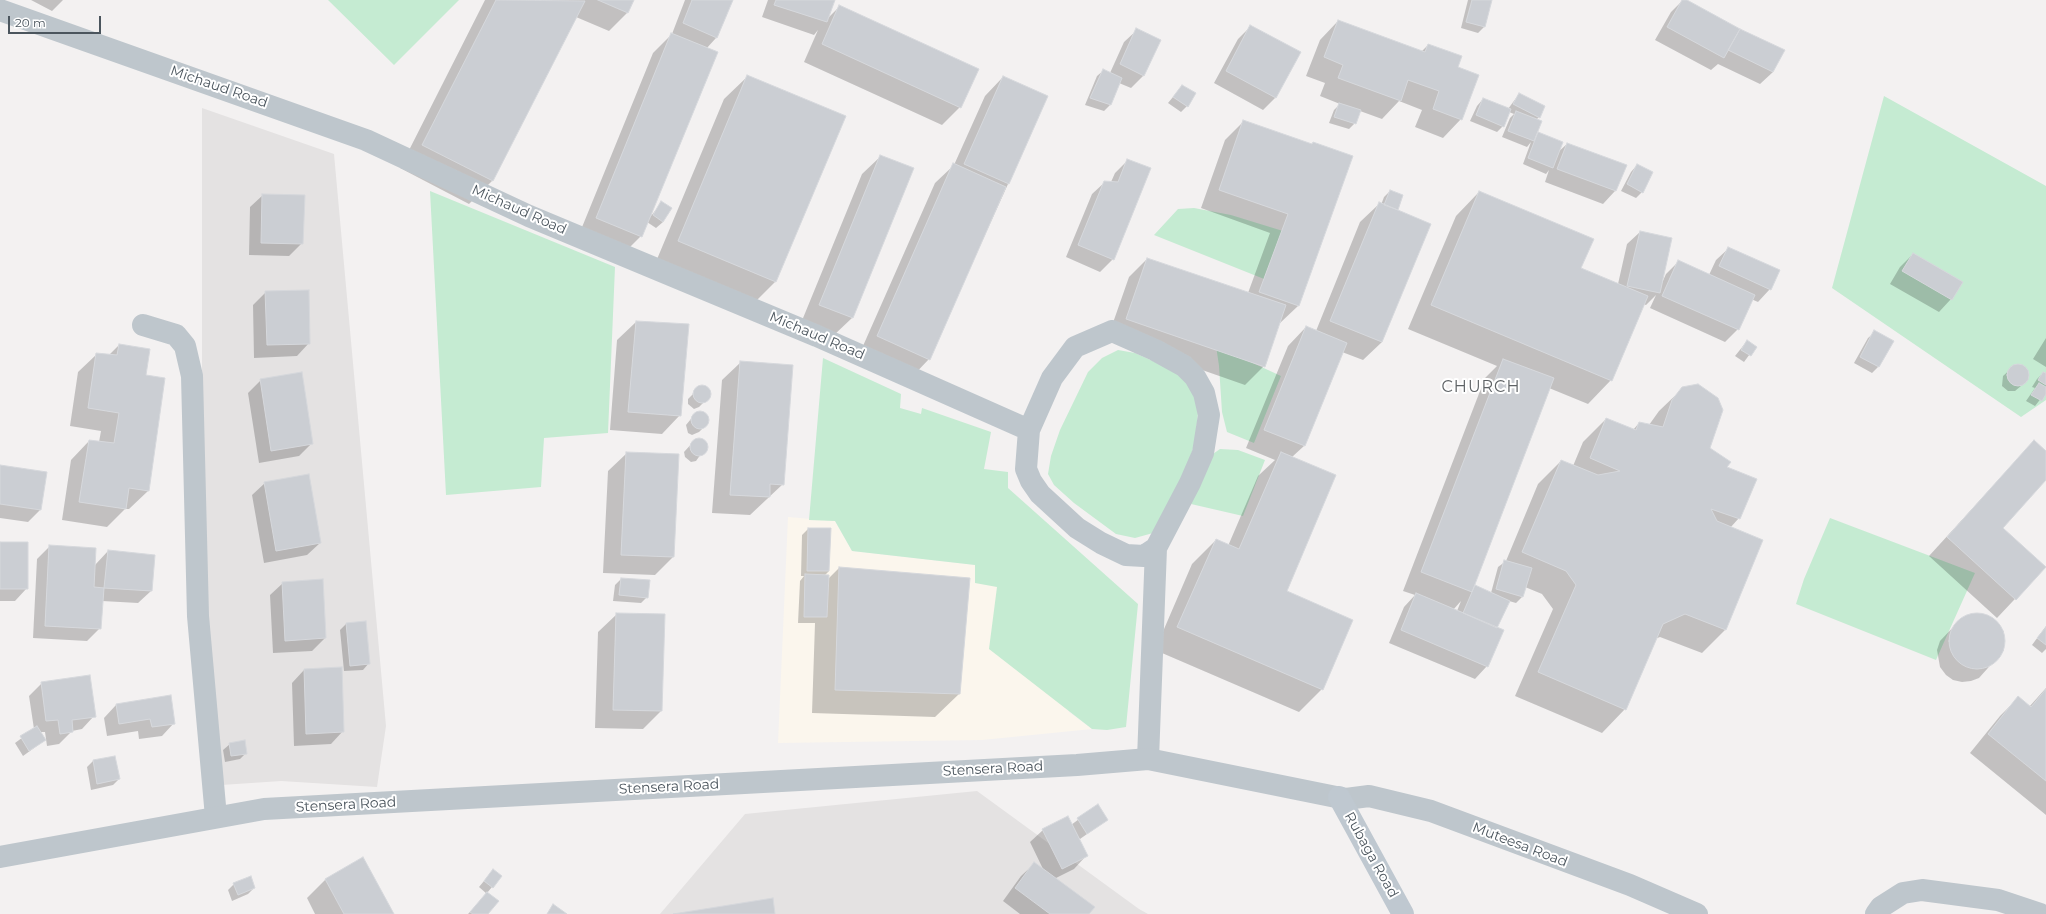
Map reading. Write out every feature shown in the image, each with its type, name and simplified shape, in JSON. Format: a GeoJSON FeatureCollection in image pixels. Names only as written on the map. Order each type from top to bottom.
{"type":"FeatureCollection","features":[{"type":"Feature","properties":{"kind":"main road","name":"Rubaga Road"},"geometry":{"type":"LineString","coordinates":[[1339,797],[1403,914]]}},
{"type":"Feature","properties":{"kind":"street","name":"Michaud Road"},"geometry":{"type":"LineString","coordinates":[[0,10],[366,140],[529,216],[817,336],[1029,430]]}},
{"type":"Feature","properties":{"kind":"street"},"geometry":{"type":"LineString","coordinates":[[143,325],[161,329],[176,335],[185,346],[192,376],[198,616],[216,817]]}},
{"type":"Feature","properties":{"kind":"street"},"geometry":{"type":"LineString","coordinates":[[1148,759],[1156,548],[1190,483],[1203,453],[1209,415],[1204,393],[1195,377],[1184,366],[1155,350],[1112,331],[1075,347],[1052,378],[1029,430],[1026,469],[1031,481],[1040,494],[1077,528],[1101,544],[1126,555],[1144,556],[1156,548]]}},
{"type":"Feature","properties":{"kind":"street","name":"Stensera Road"},"geometry":{"type":"LineString","coordinates":[[0,857],[264,809],[1069,765],[1148,759],[1339,797]]}},
{"type":"Feature","properties":{"kind":"street","name":"Muteesa Road"},"geometry":{"type":"LineString","coordinates":[[1339,797],[1346,798],[1370,796],[1430,811],[1630,885],[1697,914]]}},
{"type":"Feature","properties":{"kind":"street"},"geometry":{"type":"LineString","coordinates":[[1876,914],[1881,907],[1902,893],[1922,890],[1998,900],[2040,914]]}},
{"type":"Feature","properties":{"kind":"shaded area"},"geometry":{"type":"Polygon","coordinates":[[[202,108],[334,154],[386,726],[377,787],[281,781],[221,785],[202,634],[202,108]]]}},
{"type":"Feature","properties":{"kind":"shaded area"},"geometry":{"type":"Polygon","coordinates":[[[788,517],[835,521],[852,551],[975,565],[997,586],[1069,712],[1092,729],[982,740],[778,743],[788,517]]]}},
{"type":"Feature","properties":{"kind":"shaded area"},"geometry":{"type":"Polygon","coordinates":[[[977,791],[1148,914],[660,914],[745,814],[977,791]]]}},
{"type":"Feature","properties":{"kind":"green space"},"geometry":{"type":"Polygon","coordinates":[[[328,0],[459,0],[394,65],[328,0]]]}},
{"type":"Feature","properties":{"kind":"green space"},"geometry":{"type":"Polygon","coordinates":[[[1884,96],[2046,186],[2046,400],[2021,417],[1832,288],[1884,96]]]}},
{"type":"Feature","properties":{"kind":"green space"},"geometry":{"type":"Polygon","coordinates":[[[430,191],[615,267],[608,433],[544,438],[541,487],[446,495],[430,191]]]}},
{"type":"Feature","properties":{"kind":"green space"},"geometry":{"type":"Polygon","coordinates":[[[1194,208],[1231,215],[1283,231],[1264,279],[1154,235],[1178,209],[1194,208]]]}},
{"type":"Feature","properties":{"kind":"green space"},"geometry":{"type":"Polygon","coordinates":[[[1216,346],[1281,376],[1254,443],[1227,432],[1222,412],[1216,346]]]}},
{"type":"Feature","properties":{"kind":"green space"},"geometry":{"type":"Polygon","coordinates":[[[1118,350],[1135,353],[1173,370],[1193,385],[1198,413],[1195,442],[1184,478],[1153,533],[1135,538],[1116,534],[1074,503],[1054,485],[1048,474],[1051,456],[1060,430],[1088,372],[1102,358],[1118,350]]]}},
{"type":"Feature","properties":{"kind":"green space"},"geometry":{"type":"Polygon","coordinates":[[[823,358],[901,394],[900,408],[921,414],[922,408],[991,432],[984,469],[1008,472],[1008,488],[1138,604],[1126,727],[1107,730],[1092,729],[989,649],[997,587],[975,583],[975,565],[852,551],[835,521],[809,520],[823,358]]]}},
{"type":"Feature","properties":{"kind":"green space"},"geometry":{"type":"Polygon","coordinates":[[[1220,449],[1238,450],[1265,460],[1243,516],[1191,504],[1210,456],[1220,449]]]}},
{"type":"Feature","properties":{"kind":"green space"},"geometry":{"type":"Polygon","coordinates":[[[1830,518],[1975,573],[1936,660],[1796,604],[1804,579],[1830,518]]]}},
{"type":"Feature","properties":{"kind":"building"},"geometry":{"type":"Polygon","coordinates":[[[496,0],[585,1],[493,181],[422,145],[496,0]]]}},
{"type":"Feature","properties":{"kind":"building"},"geometry":{"type":"Polygon","coordinates":[[[598,0],[634,0],[628,13],[598,0]]]}},
{"type":"Feature","properties":{"kind":"building"},"geometry":{"type":"Polygon","coordinates":[[[692,0],[733,0],[717,38],[683,23],[692,0]]]}},
{"type":"Feature","properties":{"kind":"building"},"geometry":{"type":"Polygon","coordinates":[[[776,0],[835,0],[827,22],[774,5],[776,0]]]}},
{"type":"Feature","properties":{"kind":"building"},"geometry":{"type":"Polygon","coordinates":[[[1472,0],[1492,0],[1485,27],[1466,22],[1472,0]]]}},
{"type":"Feature","properties":{"kind":"building"},"geometry":{"type":"Polygon","coordinates":[[[1682,0],[1687,0],[1740,29],[1724,58],[1667,27],[1682,0]]]}},
{"type":"Feature","properties":{"kind":"building"},"geometry":{"type":"Polygon","coordinates":[[[839,5],[979,69],[961,108],[822,44],[839,5]]]}},
{"type":"Feature","properties":{"kind":"building"},"geometry":{"type":"Polygon","coordinates":[[[1338,20],[1425,52],[1428,44],[1462,56],[1458,67],[1479,75],[1462,120],[1433,109],[1439,91],[1408,80],[1401,101],[1338,78],[1343,65],[1324,57],[1338,20]]]}},
{"type":"Feature","properties":{"kind":"building"},"geometry":{"type":"Polygon","coordinates":[[[1250,25],[1301,52],[1276,98],[1226,71],[1250,25]]]}},
{"type":"Feature","properties":{"kind":"building"},"geometry":{"type":"Polygon","coordinates":[[[1136,28],[1161,40],[1144,76],[1120,64],[1136,28]]]}},
{"type":"Feature","properties":{"kind":"building"},"geometry":{"type":"Polygon","coordinates":[[[1740,29],[1785,50],[1773,72],[1728,50],[1740,29]]]}},
{"type":"Feature","properties":{"kind":"building"},"geometry":{"type":"Polygon","coordinates":[[[671,33],[718,52],[642,237],[596,218],[671,33]]]}},
{"type":"Feature","properties":{"kind":"building"},"geometry":{"type":"Polygon","coordinates":[[[1103,69],[1122,78],[1111,105],[1090,98],[1103,69]]]}},
{"type":"Feature","properties":{"kind":"building"},"geometry":{"type":"Polygon","coordinates":[[[747,75],[846,116],[776,282],[678,241],[747,75]]]}},
{"type":"Feature","properties":{"kind":"building"},"geometry":{"type":"Polygon","coordinates":[[[1003,76],[1048,96],[1009,184],[964,164],[1003,76]]]}},
{"type":"Feature","properties":{"kind":"building"},"geometry":{"type":"Polygon","coordinates":[[[1182,85],[1196,93],[1188,107],[1173,97],[1182,85]]]}},
{"type":"Feature","properties":{"kind":"building"},"geometry":{"type":"Polygon","coordinates":[[[1519,93],[1545,106],[1540,118],[1513,104],[1519,93]]]}},
{"type":"Feature","properties":{"kind":"building"},"geometry":{"type":"Polygon","coordinates":[[[1483,98],[1511,109],[1504,127],[1476,115],[1483,98]]]}},
{"type":"Feature","properties":{"kind":"building"},"geometry":{"type":"Polygon","coordinates":[[[1339,103],[1361,110],[1356,124],[1334,117],[1339,103]]]}},
{"type":"Feature","properties":{"kind":"building"},"geometry":{"type":"Polygon","coordinates":[[[1516,111],[1542,121],[1534,141],[1508,131],[1516,111]]]}},
{"type":"Feature","properties":{"kind":"building"},"geometry":{"type":"Polygon","coordinates":[[[1243,120],[1312,144],[1313,142],[1353,156],[1299,306],[1259,292],[1288,214],[1219,190],[1243,120]]]}},
{"type":"Feature","properties":{"kind":"building"},"geometry":{"type":"Polygon","coordinates":[[[1538,132],[1563,142],[1553,168],[1528,158],[1538,132]]]}},
{"type":"Feature","properties":{"kind":"building"},"geometry":{"type":"Polygon","coordinates":[[[1567,143],[1627,165],[1616,191],[1557,169],[1567,143]]]}},
{"type":"Feature","properties":{"kind":"building"},"geometry":{"type":"Polygon","coordinates":[[[880,155],[914,168],[853,318],[819,305],[880,155]]]}},
{"type":"Feature","properties":{"kind":"building"},"geometry":{"type":"Polygon","coordinates":[[[1127,159],[1151,168],[1114,260],[1078,245],[1104,181],[1118,182],[1127,159]]]}},
{"type":"Feature","properties":{"kind":"building"},"geometry":{"type":"Polygon","coordinates":[[[953,163],[1006,187],[930,360],[877,336],[953,163]]]}},
{"type":"Feature","properties":{"kind":"building"},"geometry":{"type":"Polygon","coordinates":[[[1637,164],[1653,172],[1643,193],[1627,184],[1637,164]]]}},
{"type":"Feature","properties":{"kind":"building"},"geometry":{"type":"Polygon","coordinates":[[[1390,190],[1403,195],[1398,210],[1384,205],[1390,190]]]}},
{"type":"Feature","properties":{"kind":"building"},"geometry":{"type":"Polygon","coordinates":[[[1479,191],[1594,239],[1581,268],[1648,296],[1612,381],[1431,305],[1479,191]]]}},
{"type":"Feature","properties":{"kind":"building"},"geometry":{"type":"Polygon","coordinates":[[[262,194],[305,195],[303,244],[261,243],[262,194]]]}},
{"type":"Feature","properties":{"kind":"building"},"geometry":{"type":"Polygon","coordinates":[[[661,201],[672,208],[663,222],[653,215],[661,201]]]}},
{"type":"Feature","properties":{"kind":"building"},"geometry":{"type":"Polygon","coordinates":[[[1379,202],[1431,224],[1382,342],[1330,321],[1379,202]]]}},
{"type":"Feature","properties":{"kind":"building"},"geometry":{"type":"Polygon","coordinates":[[[1640,231],[1672,238],[1660,293],[1627,286],[1640,231]]]}},
{"type":"Feature","properties":{"kind":"building"},"geometry":{"type":"Polygon","coordinates":[[[1728,247],[1780,270],[1771,290],[1719,266],[1728,247]]]}},
{"type":"Feature","properties":{"kind":"building"},"geometry":{"type":"Polygon","coordinates":[[[1913,253],[1963,282],[1952,300],[1902,271],[1913,253]]]}},
{"type":"Feature","properties":{"kind":"building"},"geometry":{"type":"Polygon","coordinates":[[[1147,258],[1286,305],[1265,367],[1126,319],[1147,258]]]}},
{"type":"Feature","properties":{"kind":"building"},"geometry":{"type":"Polygon","coordinates":[[[1678,260],[1755,295],[1739,330],[1662,296],[1678,260]]]}},
{"type":"Feature","properties":{"kind":"building"},"geometry":{"type":"Polygon","coordinates":[[[309,290],[310,344],[267,345],[265,291],[309,290]]]}},
{"type":"Feature","properties":{"kind":"building"},"geometry":{"type":"Polygon","coordinates":[[[636,321],[689,324],[681,416],[628,412],[636,321]]]}},
{"type":"Feature","properties":{"kind":"building"},"geometry":{"type":"Polygon","coordinates":[[[1306,326],[1347,343],[1305,446],[1264,430],[1306,326]]]}},
{"type":"Feature","properties":{"kind":"building"},"geometry":{"type":"Polygon","coordinates":[[[1874,330],[1894,341],[1879,367],[1860,357],[1874,330]]]}},
{"type":"Feature","properties":{"kind":"building"},"geometry":{"type":"Polygon","coordinates":[[[1747,340],[1757,347],[1751,356],[1741,350],[1747,340]]]}},
{"type":"Feature","properties":{"kind":"building"},"geometry":{"type":"Polygon","coordinates":[[[119,344],[150,349],[146,375],[165,378],[149,491],[129,488],[126,509],[79,502],[89,440],[114,443],[119,413],[88,408],[96,353],[117,355],[119,344]]]}},
{"type":"Feature","properties":{"kind":"building"},"geometry":{"type":"Polygon","coordinates":[[[1503,359],[1554,378],[1472,592],[1421,572],[1503,359]]]}},
{"type":"Feature","properties":{"kind":"building"},"geometry":{"type":"Polygon","coordinates":[[[740,361],[793,365],[784,485],[770,484],[770,497],[730,495],[740,361]]]}},
{"type":"Feature","properties":{"kind":"building"},"geometry":{"type":"Polygon","coordinates":[[[2018,364],[2026,367],[2029,375],[2026,383],[2018,386],[2010,383],[2007,375],[2010,367],[2018,364]]]}},
{"type":"Feature","properties":{"kind":"building"},"geometry":{"type":"Polygon","coordinates":[[[302,372],[313,444],[271,451],[260,379],[302,372]]]}},
{"type":"Feature","properties":{"kind":"building"},"geometry":{"type":"Polygon","coordinates":[[[2043,372],[2046,373],[2046,385],[2038,380],[2043,372]]]}},
{"type":"Feature","properties":{"kind":"building"},"geometry":{"type":"Polygon","coordinates":[[[2039,383],[2046,387],[2046,394],[2042,401],[2031,395],[2039,383]]]}},
{"type":"Feature","properties":{"kind":"building"},"geometry":{"type":"Polygon","coordinates":[[[1698,384],[1718,398],[1723,410],[1710,448],[1731,462],[1727,467],[1757,479],[1740,519],[1711,509],[1717,521],[1763,540],[1726,630],[1685,614],[1663,624],[1626,710],[1538,672],[1576,585],[1566,571],[1522,552],[1561,460],[1598,475],[1620,471],[1590,458],[1606,418],[1636,430],[1639,422],[1663,427],[1672,400],[1682,387],[1698,384]]]}},
{"type":"Feature","properties":{"kind":"building"},"geometry":{"type":"Polygon","coordinates":[[[702,385],[708,388],[711,394],[708,400],[702,403],[696,400],[693,394],[696,388],[702,385]]]}},
{"type":"Feature","properties":{"kind":"building"},"geometry":{"type":"Polygon","coordinates":[[[700,411],[706,414],[709,420],[706,426],[700,429],[694,426],[691,420],[694,414],[700,411]]]}},
{"type":"Feature","properties":{"kind":"building"},"geometry":{"type":"Polygon","coordinates":[[[699,438],[705,441],[708,447],[705,453],[699,456],[693,453],[690,447],[693,441],[699,438]]]}},
{"type":"Feature","properties":{"kind":"building"},"geometry":{"type":"Polygon","coordinates":[[[2034,440],[2046,451],[2046,480],[2003,528],[2046,567],[2016,600],[1947,537],[2034,440]]]}},
{"type":"Feature","properties":{"kind":"building"},"geometry":{"type":"Polygon","coordinates":[[[626,452],[679,454],[674,557],[621,555],[626,452]]]}},
{"type":"Feature","properties":{"kind":"building"},"geometry":{"type":"Polygon","coordinates":[[[1281,452],[1336,475],[1287,591],[1353,620],[1323,690],[1177,627],[1216,539],[1239,549],[1281,452]]]}},
{"type":"Feature","properties":{"kind":"building"},"geometry":{"type":"Polygon","coordinates":[[[0,465],[47,472],[41,510],[0,504],[0,465]]]}},
{"type":"Feature","properties":{"kind":"building"},"geometry":{"type":"Polygon","coordinates":[[[309,474],[321,543],[276,551],[264,482],[309,474]]]}},
{"type":"Feature","properties":{"kind":"building"},"geometry":{"type":"Polygon","coordinates":[[[808,528],[831,528],[829,571],[807,571],[808,528]]]}},
{"type":"Feature","properties":{"kind":"building"},"geometry":{"type":"Polygon","coordinates":[[[0,542],[28,542],[28,589],[0,589],[0,542]]]}},
{"type":"Feature","properties":{"kind":"building"},"geometry":{"type":"Polygon","coordinates":[[[49,545],[96,548],[94,587],[104,588],[101,629],[45,626],[49,545]]]}},
{"type":"Feature","properties":{"kind":"building"},"geometry":{"type":"Polygon","coordinates":[[[108,550],[155,555],[152,591],[104,588],[108,550]]]}},
{"type":"Feature","properties":{"kind":"building"},"geometry":{"type":"Polygon","coordinates":[[[1504,560],[1532,568],[1523,597],[1496,589],[1504,560]]]}},
{"type":"Feature","properties":{"kind":"building"},"geometry":{"type":"Polygon","coordinates":[[[839,567],[970,578],[960,694],[835,690],[839,567]]]}},
{"type":"Feature","properties":{"kind":"building"},"geometry":{"type":"Polygon","coordinates":[[[805,574],[829,575],[827,617],[804,617],[805,574]]]}},
{"type":"Feature","properties":{"kind":"building"},"geometry":{"type":"Polygon","coordinates":[[[621,578],[650,580],[648,598],[619,595],[621,578]]]}},
{"type":"Feature","properties":{"kind":"building"},"geometry":{"type":"Polygon","coordinates":[[[323,579],[326,638],[285,641],[282,582],[323,579]]]}},
{"type":"Feature","properties":{"kind":"building"},"geometry":{"type":"Polygon","coordinates":[[[1475,585],[1510,601],[1497,628],[1463,613],[1475,585]]]}},
{"type":"Feature","properties":{"kind":"building"},"geometry":{"type":"Polygon","coordinates":[[[1416,593],[1504,630],[1488,667],[1401,630],[1416,593]]]}},
{"type":"Feature","properties":{"kind":"building"},"geometry":{"type":"Polygon","coordinates":[[[616,613],[665,614],[662,711],[613,710],[616,613]]]}},
{"type":"Feature","properties":{"kind":"building"},"geometry":{"type":"Polygon","coordinates":[[[1971,613],[1983,613],[1993,617],[2001,625],[2005,635],[2005,647],[2001,657],[1993,665],[1983,669],[1971,669],[1961,665],[1953,657],[1949,647],[1949,635],[1953,625],[1961,617],[1971,613]]]}},
{"type":"Feature","properties":{"kind":"building"},"geometry":{"type":"Polygon","coordinates":[[[366,621],[370,664],[350,666],[346,623],[366,621]]]}},
{"type":"Feature","properties":{"kind":"building"},"geometry":{"type":"Polygon","coordinates":[[[2046,627],[2046,645],[2037,638],[2046,627]]]}},
{"type":"Feature","properties":{"kind":"building"},"geometry":{"type":"Polygon","coordinates":[[[342,667],[344,732],[306,734],[304,669],[342,667]]]}},
{"type":"Feature","properties":{"kind":"building"},"geometry":{"type":"Polygon","coordinates":[[[90,675],[96,717],[72,720],[73,732],[60,734],[58,720],[46,721],[41,682],[90,675]]]}},
{"type":"Feature","properties":{"kind":"building"},"geometry":{"type":"Polygon","coordinates":[[[2046,689],[2046,781],[1988,734],[2018,696],[2031,707],[2046,689]]]}},
{"type":"Feature","properties":{"kind":"building"},"geometry":{"type":"Polygon","coordinates":[[[171,695],[175,724],[152,727],[150,719],[119,724],[116,704],[171,695]]]}},
{"type":"Feature","properties":{"kind":"building"},"geometry":{"type":"Polygon","coordinates":[[[37,726],[46,740],[29,751],[20,736],[37,726]]]}},
{"type":"Feature","properties":{"kind":"building"},"geometry":{"type":"Polygon","coordinates":[[[245,740],[247,754],[231,756],[229,743],[245,740]]]}},
{"type":"Feature","properties":{"kind":"building"},"geometry":{"type":"Polygon","coordinates":[[[115,756],[120,779],[97,784],[93,760],[115,756]]]}},
{"type":"Feature","properties":{"kind":"building"},"geometry":{"type":"Polygon","coordinates":[[[1098,804],[1108,820],[1087,834],[1077,818],[1098,804]]]}},
{"type":"Feature","properties":{"kind":"building"},"geometry":{"type":"Polygon","coordinates":[[[1068,816],[1088,856],[1062,869],[1042,829],[1068,816]]]}},
{"type":"Feature","properties":{"kind":"building"},"geometry":{"type":"Polygon","coordinates":[[[363,857],[394,914],[344,914],[325,879],[363,857]]]}},
{"type":"Feature","properties":{"kind":"building"},"geometry":{"type":"Polygon","coordinates":[[[1034,862],[1095,907],[1089,914],[1050,914],[1015,888],[1034,862]]]}},
{"type":"Feature","properties":{"kind":"building"},"geometry":{"type":"Polygon","coordinates":[[[493,869],[502,876],[493,888],[484,881],[493,869]]]}},
{"type":"Feature","properties":{"kind":"building"},"geometry":{"type":"Polygon","coordinates":[[[251,876],[255,888],[238,895],[233,883],[251,876]]]}},
{"type":"Feature","properties":{"kind":"building"},"geometry":{"type":"Polygon","coordinates":[[[487,892],[499,901],[488,914],[473,914],[470,912],[487,892]]]}},
{"type":"Feature","properties":{"kind":"building"},"geometry":{"type":"Polygon","coordinates":[[[773,898],[775,914],[673,914],[773,898]]]}},
{"type":"Feature","properties":{"kind":"building"},"geometry":{"type":"Polygon","coordinates":[[[553,904],[567,914],[547,914],[553,904]]]}},
{"type":"Feature","properties":{"kind":"district","name":"CHURCH"},"geometry":{"type":"Point","coordinates":[1481,387]}}]}
